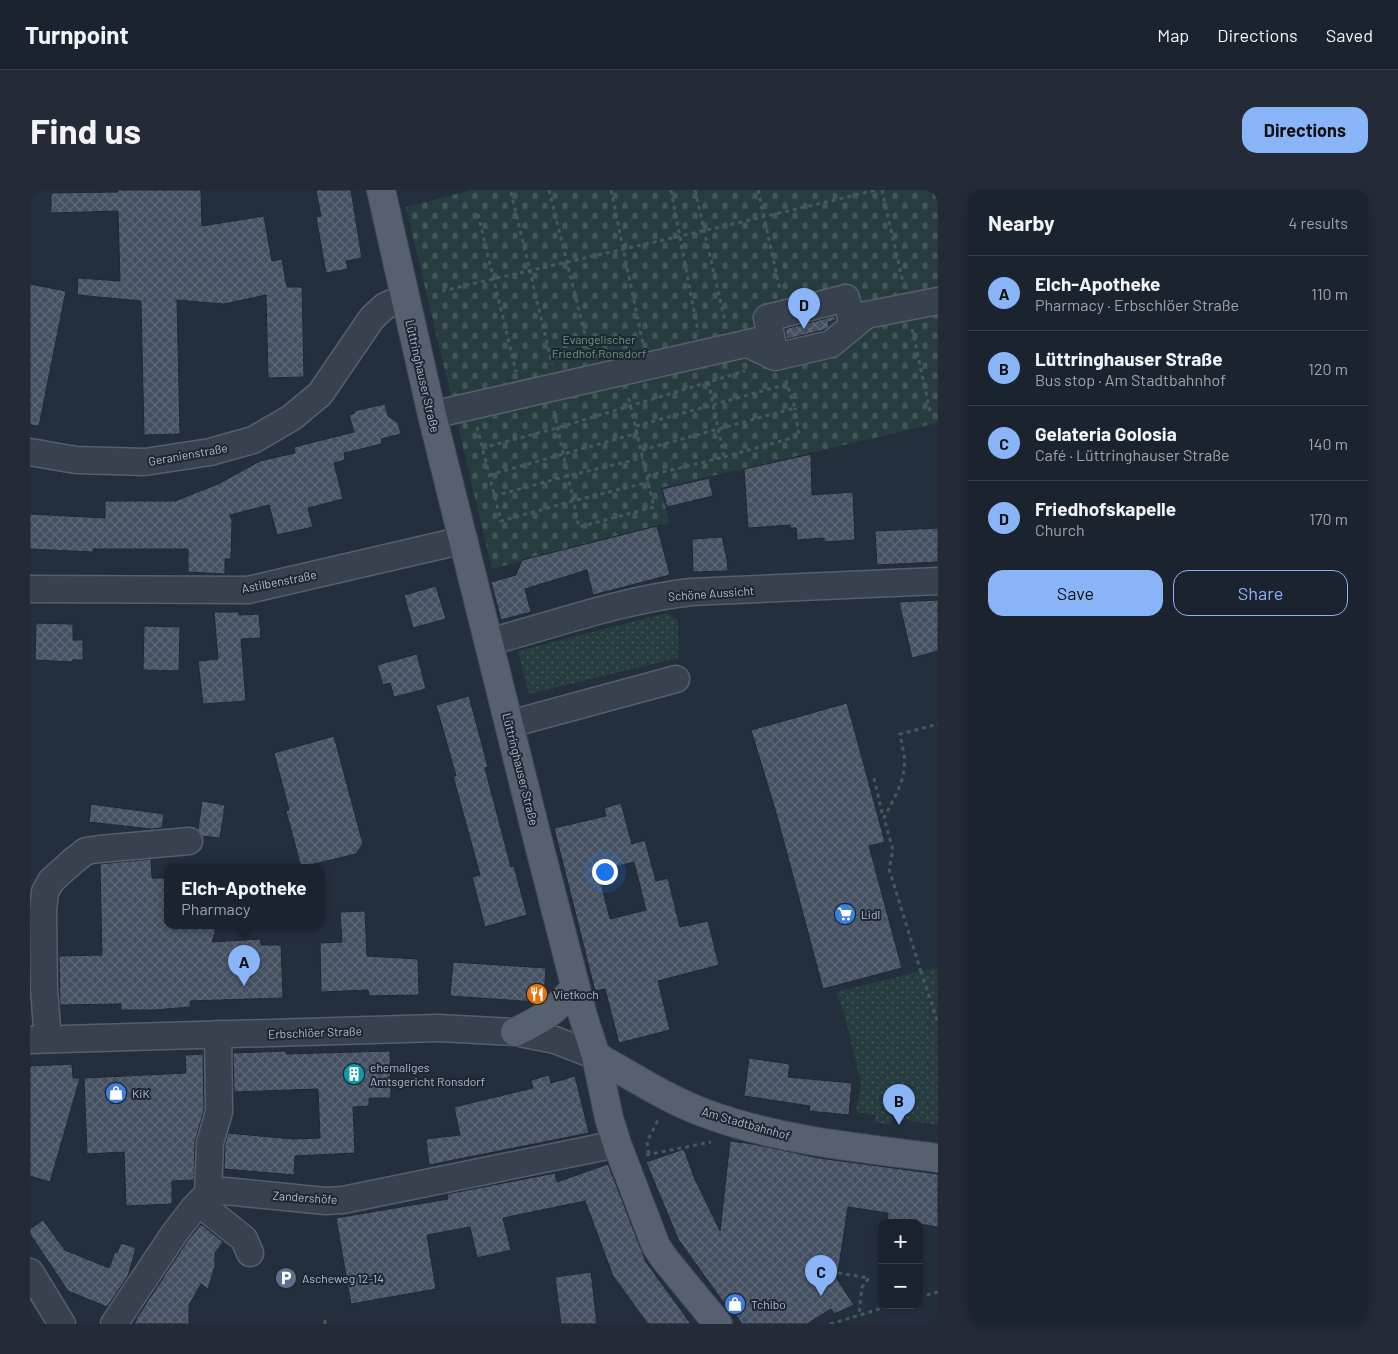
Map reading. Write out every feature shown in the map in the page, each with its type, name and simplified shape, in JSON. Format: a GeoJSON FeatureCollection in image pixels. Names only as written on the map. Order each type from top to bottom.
{"type":"FeatureCollection","features":[{"type":"Feature","properties":{"kind":"main road","name":"Lüttringhauser Straße"},"geometry":{"type":"LineString","coordinates":[[388,192],[405,297],[432,415],[575,987],[596,1056],[609,1118],[630,1153],[656,1246],[718,1324]]}},
{"type":"Feature","properties":{"kind":"main road"},"geometry":{"type":"LineString","coordinates":[[515,1032],[539,1021],[563,1001],[575,987]]}},
{"type":"Feature","properties":{"kind":"main road","name":"Am Stadtbahnhof"},"geometry":{"type":"LineString","coordinates":[[596,1056],[670,1098],[718,1118],[772,1134],[938,1158]]}},
{"type":"Feature","properties":{"kind":"street","name":"Geranienstraße"},"geometry":{"type":"LineString","coordinates":[[30,452],[76,460],[146,462],[210,452],[253,440],[291,418],[320,394],[372,318],[385,306],[405,297]]}},
{"type":"Feature","properties":{"kind":"street"},"geometry":{"type":"LineString","coordinates":[[756,347],[767,318],[846,298],[853,326]]}},
{"type":"Feature","properties":{"kind":"street"},"geometry":{"type":"LineString","coordinates":[[432,415],[702,355],[756,347],[831,344],[866,316],[938,300]]}},
{"type":"Feature","properties":{"kind":"street","name":"Astilbenstraße"},"geometry":{"type":"LineString","coordinates":[[30,589],[248,590],[464,540]]}},
{"type":"Feature","properties":{"kind":"street","name":"Schöne Aussicht"},"geometry":{"type":"LineString","coordinates":[[489,642],[642,600],[668,595],[938,581]]}},
{"type":"Feature","properties":{"kind":"street"},"geometry":{"type":"LineString","coordinates":[[510,724],[676,678]]}},
{"type":"Feature","properties":{"kind":"street"},"geometry":{"type":"LineString","coordinates":[[39,1039],[44,988],[42,911],[46,892],[51,881],[86,852],[189,841]]}},
{"type":"Feature","properties":{"kind":"street","name":"Erbschlöer Straße"},"geometry":{"type":"LineString","coordinates":[[39,1039],[438,1028],[515,1032],[555,1040],[596,1056]]}},
{"type":"Feature","properties":{"kind":"street"},"geometry":{"type":"LineString","coordinates":[[114,1324],[174,1234],[200,1202],[210,1143],[219,1112],[218,1034]]}},
{"type":"Feature","properties":{"kind":"street","name":"Zandershöfe"},"geometry":{"type":"LineString","coordinates":[[200,1202],[225,1191],[325,1201],[334,1200],[429,1181],[630,1153]]}},
{"type":"Feature","properties":{"kind":"street"},"geometry":{"type":"LineString","coordinates":[[30,1272],[62,1324]]}},
{"type":"Feature","properties":{"kind":"path"},"geometry":{"type":"LineString","coordinates":[[549,190],[596,378]]}},
{"type":"Feature","properties":{"kind":"path"},"geometry":{"type":"LineString","coordinates":[[511,192],[554,388],[557,428],[579,527],[654,507],[631,406],[635,369],[622,249],[611,190]]}},
{"type":"Feature","properties":{"kind":"path"},"geometry":{"type":"LineString","coordinates":[[671,190],[702,355],[724,457]]}},
{"type":"Feature","properties":{"kind":"path"},"geometry":{"type":"LineString","coordinates":[[647,476],[799,436],[795,408],[788,384],[756,347],[704,230],[695,190]]}},
{"type":"Feature","properties":{"kind":"path"},"geometry":{"type":"LineString","coordinates":[[758,190],[785,313]]}},
{"type":"Feature","properties":{"kind":"path"},"geometry":{"type":"LineString","coordinates":[[442,290],[567,263],[876,190]]}},
{"type":"Feature","properties":{"kind":"path"},"geometry":{"type":"LineString","coordinates":[[478,214],[516,368],[519,395]]}},
{"type":"Feature","properties":{"kind":"path"},"geometry":{"type":"LineString","coordinates":[[482,448],[557,428],[755,368],[756,347]]}},
{"type":"Feature","properties":{"kind":"path"},"geometry":{"type":"LineString","coordinates":[[636,426],[788,384]]}},
{"type":"Feature","properties":{"kind":"path"},"geometry":{"type":"LineString","coordinates":[[642,450],[795,408]]}},
{"type":"Feature","properties":{"kind":"path"},"geometry":{"type":"LineString","coordinates":[[475,422],[501,521],[649,482]]}},
{"type":"Feature","properties":{"kind":"path"},"geometry":{"type":"LineString","coordinates":[[489,475],[638,433]]}},
{"type":"Feature","properties":{"kind":"path"},"geometry":{"type":"LineString","coordinates":[[494,496],[643,458]]}},
{"type":"Feature","properties":{"kind":"path"},"geometry":{"type":"LineString","coordinates":[[884,818],[904,772],[904,756],[900,734],[938,724]]}},
{"type":"Feature","properties":{"kind":"path"},"geometry":{"type":"LineString","coordinates":[[874,778],[893,850],[889,869],[938,1023]]}},
{"type":"Feature","properties":{"kind":"path"},"geometry":{"type":"LineString","coordinates":[[630,1153],[647,1142],[670,1098]]}},
{"type":"Feature","properties":{"kind":"path"},"geometry":{"type":"LineString","coordinates":[[630,1153],[715,1141],[718,1118]]}},
{"type":"Feature","properties":{"kind":"path"},"geometry":{"type":"LineString","coordinates":[[838,1273],[869,1278],[862,1287],[859,1315]]}},
{"type":"Feature","properties":{"kind":"path"},"geometry":{"type":"LineString","coordinates":[[923,1296],[938,1292]]}},
{"type":"Feature","properties":{"kind":"path"},"geometry":{"type":"LineString","coordinates":[[830,1324],[879,1309]]}},
{"type":"Feature","properties":{"kind":"path"},"geometry":{"type":"LineString","coordinates":[[325,1316],[325,1324]]}},
{"type":"Feature","properties":{"kind":"green space","name":"Evangelischer Friedhof Ronsdorf"},"geometry":{"type":"Polygon","coordinates":[[[472,190],[938,190],[938,423],[661,488],[669,522],[492,569],[406,207],[472,190]]]}},
{"type":"Feature","properties":{"kind":"green space"},"geometry":{"type":"Polygon","coordinates":[[[667,613],[678,620],[678,658],[529,694],[518,651],[667,613]]]}},
{"type":"Feature","properties":{"kind":"green space"},"geometry":{"type":"Polygon","coordinates":[[[937,967],[938,1125],[892,1118],[890,1125],[875,1122],[875,1115],[856,1112],[861,1083],[844,1013],[836,992],[937,967]]]}},
{"type":"Feature","properties":{"kind":"building"},"geometry":{"type":"Polygon","coordinates":[[[118,190],[201,190],[202,226],[264,216],[272,261],[282,259],[287,287],[302,287],[304,377],[268,378],[266,295],[224,304],[177,300],[180,434],[144,435],[141,301],[77,295],[78,278],[120,281],[118,211],[51,213],[51,193],[118,192],[118,190]]]}},
{"type":"Feature","properties":{"kind":"building"},"geometry":{"type":"Polygon","coordinates":[[[316,190],[351,190],[362,258],[346,261],[348,269],[326,273],[316,217],[321,216],[316,190]]]}},
{"type":"Feature","properties":{"kind":"building"},"geometry":{"type":"Polygon","coordinates":[[[30,284],[66,291],[39,426],[30,425],[30,284]]]}},
{"type":"Feature","properties":{"kind":"building"},"geometry":{"type":"Polygon","coordinates":[[[835,316],[836,320],[828,322],[829,327],[824,330],[787,339],[785,329],[835,316]]]}},
{"type":"Feature","properties":{"kind":"building"},"geometry":{"type":"Polygon","coordinates":[[[385,404],[388,416],[398,423],[401,434],[381,439],[382,444],[344,453],[345,460],[334,463],[343,499],[308,508],[313,527],[277,535],[269,505],[230,515],[232,521],[231,559],[225,559],[225,574],[188,572],[188,549],[93,549],[93,552],[30,549],[30,514],[105,518],[105,501],[175,501],[218,484],[260,461],[295,453],[294,447],[354,432],[349,415],[355,413],[354,411],[385,404]]]}},
{"type":"Feature","properties":{"kind":"building"},"geometry":{"type":"Polygon","coordinates":[[[811,454],[812,495],[853,492],[855,540],[824,542],[824,538],[797,540],[796,528],[790,528],[790,525],[748,528],[744,469],[811,454]]]}},
{"type":"Feature","properties":{"kind":"building"},"geometry":{"type":"Polygon","coordinates":[[[709,478],[713,496],[667,507],[662,489],[709,478]]]}},
{"type":"Feature","properties":{"kind":"building"},"geometry":{"type":"Polygon","coordinates":[[[657,526],[670,575],[593,595],[587,570],[525,589],[531,612],[501,620],[491,582],[516,575],[522,560],[657,526]]]}},
{"type":"Feature","properties":{"kind":"building"},"geometry":{"type":"Polygon","coordinates":[[[938,528],[938,562],[877,565],[875,531],[938,528]]]}},
{"type":"Feature","properties":{"kind":"building"},"geometry":{"type":"Polygon","coordinates":[[[722,537],[728,571],[693,572],[692,539],[722,537]]]}},
{"type":"Feature","properties":{"kind":"building"},"geometry":{"type":"Polygon","coordinates":[[[436,586],[446,619],[413,628],[404,595],[436,586]]]}},
{"type":"Feature","properties":{"kind":"building"},"geometry":{"type":"Polygon","coordinates":[[[938,600],[938,651],[912,658],[899,602],[938,600]]]}},
{"type":"Feature","properties":{"kind":"building"},"geometry":{"type":"Polygon","coordinates":[[[214,612],[239,612],[239,615],[259,614],[261,638],[241,639],[246,701],[203,704],[198,661],[218,659],[214,612]]]}},
{"type":"Feature","properties":{"kind":"building"},"geometry":{"type":"Polygon","coordinates":[[[36,623],[73,624],[73,640],[83,640],[83,660],[72,660],[72,662],[35,660],[36,623]]]}},
{"type":"Feature","properties":{"kind":"building"},"geometry":{"type":"Polygon","coordinates":[[[144,626],[180,627],[179,671],[143,670],[144,626]]]}},
{"type":"Feature","properties":{"kind":"building"},"geometry":{"type":"Polygon","coordinates":[[[417,654],[426,689],[394,697],[390,683],[383,685],[377,665],[417,654]]]}},
{"type":"Feature","properties":{"kind":"building"},"geometry":{"type":"Polygon","coordinates":[[[469,696],[488,767],[485,768],[511,867],[514,866],[527,915],[485,927],[472,877],[480,875],[453,776],[456,776],[436,705],[469,696]]]}},
{"type":"Feature","properties":{"kind":"building","name":"Lidl"},"geometry":{"type":"Polygon","coordinates":[[[847,703],[885,842],[869,846],[902,968],[823,989],[777,816],[751,730],[847,703]]]}},
{"type":"Feature","properties":{"kind":"building"},"geometry":{"type":"Polygon","coordinates":[[[334,736],[363,844],[356,854],[314,864],[300,864],[286,811],[289,810],[274,753],[334,736]]]}},
{"type":"Feature","properties":{"kind":"building"},"geometry":{"type":"Polygon","coordinates":[[[202,801],[225,805],[220,838],[202,836],[198,829],[202,801]]]}},
{"type":"Feature","properties":{"kind":"building"},"geometry":{"type":"Polygon","coordinates":[[[621,803],[632,844],[645,840],[656,881],[668,878],[680,927],[708,921],[719,965],[658,981],[670,1030],[619,1043],[605,989],[595,991],[554,828],[606,816],[604,808],[621,803]],[[634,862],[598,871],[610,919],[646,910],[634,862]]]}},
{"type":"Feature","properties":{"kind":"building"},"geometry":{"type":"Polygon","coordinates":[[[91,804],[164,814],[162,828],[151,829],[89,822],[91,804]]]}},
{"type":"Feature","properties":{"kind":"building"},"geometry":{"type":"Polygon","coordinates":[[[151,859],[152,878],[164,878],[164,929],[216,929],[212,942],[260,939],[261,945],[281,945],[283,998],[190,1001],[191,1007],[154,1010],[121,1010],[121,1004],[60,1005],[59,956],[102,955],[100,864],[151,859]]]}},
{"type":"Feature","properties":{"kind":"building"},"geometry":{"type":"Polygon","coordinates":[[[365,911],[367,956],[418,959],[419,995],[369,996],[368,990],[321,992],[320,943],[342,942],[340,912],[365,911]]]}},
{"type":"Feature","properties":{"kind":"building"},"geometry":{"type":"Polygon","coordinates":[[[453,962],[546,968],[544,997],[537,1002],[450,996],[453,962]]]}},
{"type":"Feature","properties":{"kind":"building"},"geometry":{"type":"Polygon","coordinates":[[[286,1051],[286,1054],[390,1051],[391,1098],[369,1098],[369,1106],[353,1107],[355,1153],[295,1156],[294,1175],[224,1169],[225,1145],[228,1133],[293,1139],[320,1138],[318,1089],[234,1092],[233,1053],[286,1051]]]}},
{"type":"Feature","properties":{"kind":"building"},"geometry":{"type":"Polygon","coordinates":[[[203,1054],[204,1110],[195,1142],[194,1180],[172,1181],[172,1204],[126,1206],[124,1152],[87,1154],[84,1078],[186,1073],[185,1055],[203,1054]]]}},
{"type":"Feature","properties":{"kind":"building"},"geometry":{"type":"Polygon","coordinates":[[[749,1058],[790,1064],[788,1077],[852,1083],[849,1115],[809,1111],[810,1106],[744,1096],[749,1058]]]}},
{"type":"Feature","properties":{"kind":"building"},"geometry":{"type":"Polygon","coordinates":[[[72,1064],[73,1078],[80,1078],[50,1182],[30,1176],[30,1066],[72,1064]]]}},
{"type":"Feature","properties":{"kind":"building"},"geometry":{"type":"Polygon","coordinates":[[[549,1075],[551,1083],[575,1076],[589,1133],[429,1165],[426,1139],[460,1135],[454,1107],[533,1088],[531,1080],[549,1075]]]}},
{"type":"Feature","properties":{"kind":"building"},"geometry":{"type":"Polygon","coordinates":[[[730,1141],[819,1158],[938,1174],[938,1227],[923,1225],[923,1219],[887,1219],[888,1213],[848,1207],[837,1279],[854,1305],[834,1314],[831,1309],[807,1324],[742,1324],[733,1311],[731,1313],[678,1239],[646,1162],[684,1149],[694,1177],[720,1231],[730,1141]]]}},
{"type":"Feature","properties":{"kind":"building"},"geometry":{"type":"Polygon","coordinates":[[[608,1164],[646,1262],[691,1324],[648,1324],[613,1276],[585,1201],[503,1218],[511,1250],[477,1258],[470,1227],[427,1235],[436,1289],[351,1304],[336,1218],[448,1199],[447,1194],[555,1173],[557,1182],[608,1164]]]}},
{"type":"Feature","properties":{"kind":"building"},"geometry":{"type":"Polygon","coordinates":[[[43,1220],[65,1250],[109,1268],[115,1252],[117,1253],[121,1243],[136,1248],[128,1276],[107,1307],[68,1291],[30,1234],[30,1229],[43,1220]]]}},
{"type":"Feature","properties":{"kind":"building"},"geometry":{"type":"Polygon","coordinates":[[[201,1224],[223,1242],[215,1253],[215,1266],[208,1289],[201,1284],[189,1305],[189,1324],[134,1324],[186,1243],[201,1224]]]}},
{"type":"Feature","properties":{"kind":"building"},"geometry":{"type":"Polygon","coordinates":[[[591,1272],[597,1324],[561,1324],[555,1277],[591,1272]]]}},
{"type":"Feature","properties":{"kind":"place","name":"Friedhofskapelle"},"geometry":{"type":"Point","coordinates":[804,329]}},
{"type":"Feature","properties":{"kind":"place","name":"Lidl"},"geometry":{"type":"Point","coordinates":[845,914]}},
{"type":"Feature","properties":{"kind":"place","name":"Elch-Apotheke"},"geometry":{"type":"Point","coordinates":[244,986]}},
{"type":"Feature","properties":{"kind":"place","name":"Vietkoch"},"geometry":{"type":"Point","coordinates":[537,994]}},
{"type":"Feature","properties":{"kind":"place","name":"ehemaliges Amtsgericht Ronsdorf"},"geometry":{"type":"Point","coordinates":[354,1074]}},
{"type":"Feature","properties":{"kind":"place","name":"KiK"},"geometry":{"type":"Point","coordinates":[116,1093]}},
{"type":"Feature","properties":{"kind":"place","name":"Lüttringhauser Straße"},"geometry":{"type":"Point","coordinates":[899,1125]}},
{"type":"Feature","properties":{"kind":"place","name":"Ascheweg 12-14"},"geometry":{"type":"Point","coordinates":[286,1278]}},
{"type":"Feature","properties":{"kind":"place","name":"Gelateria Golosia"},"geometry":{"type":"Point","coordinates":[821,1296]}},
{"type":"Feature","properties":{"kind":"place","name":"Tchibo"},"geometry":{"type":"Point","coordinates":[735,1304]}}]}
